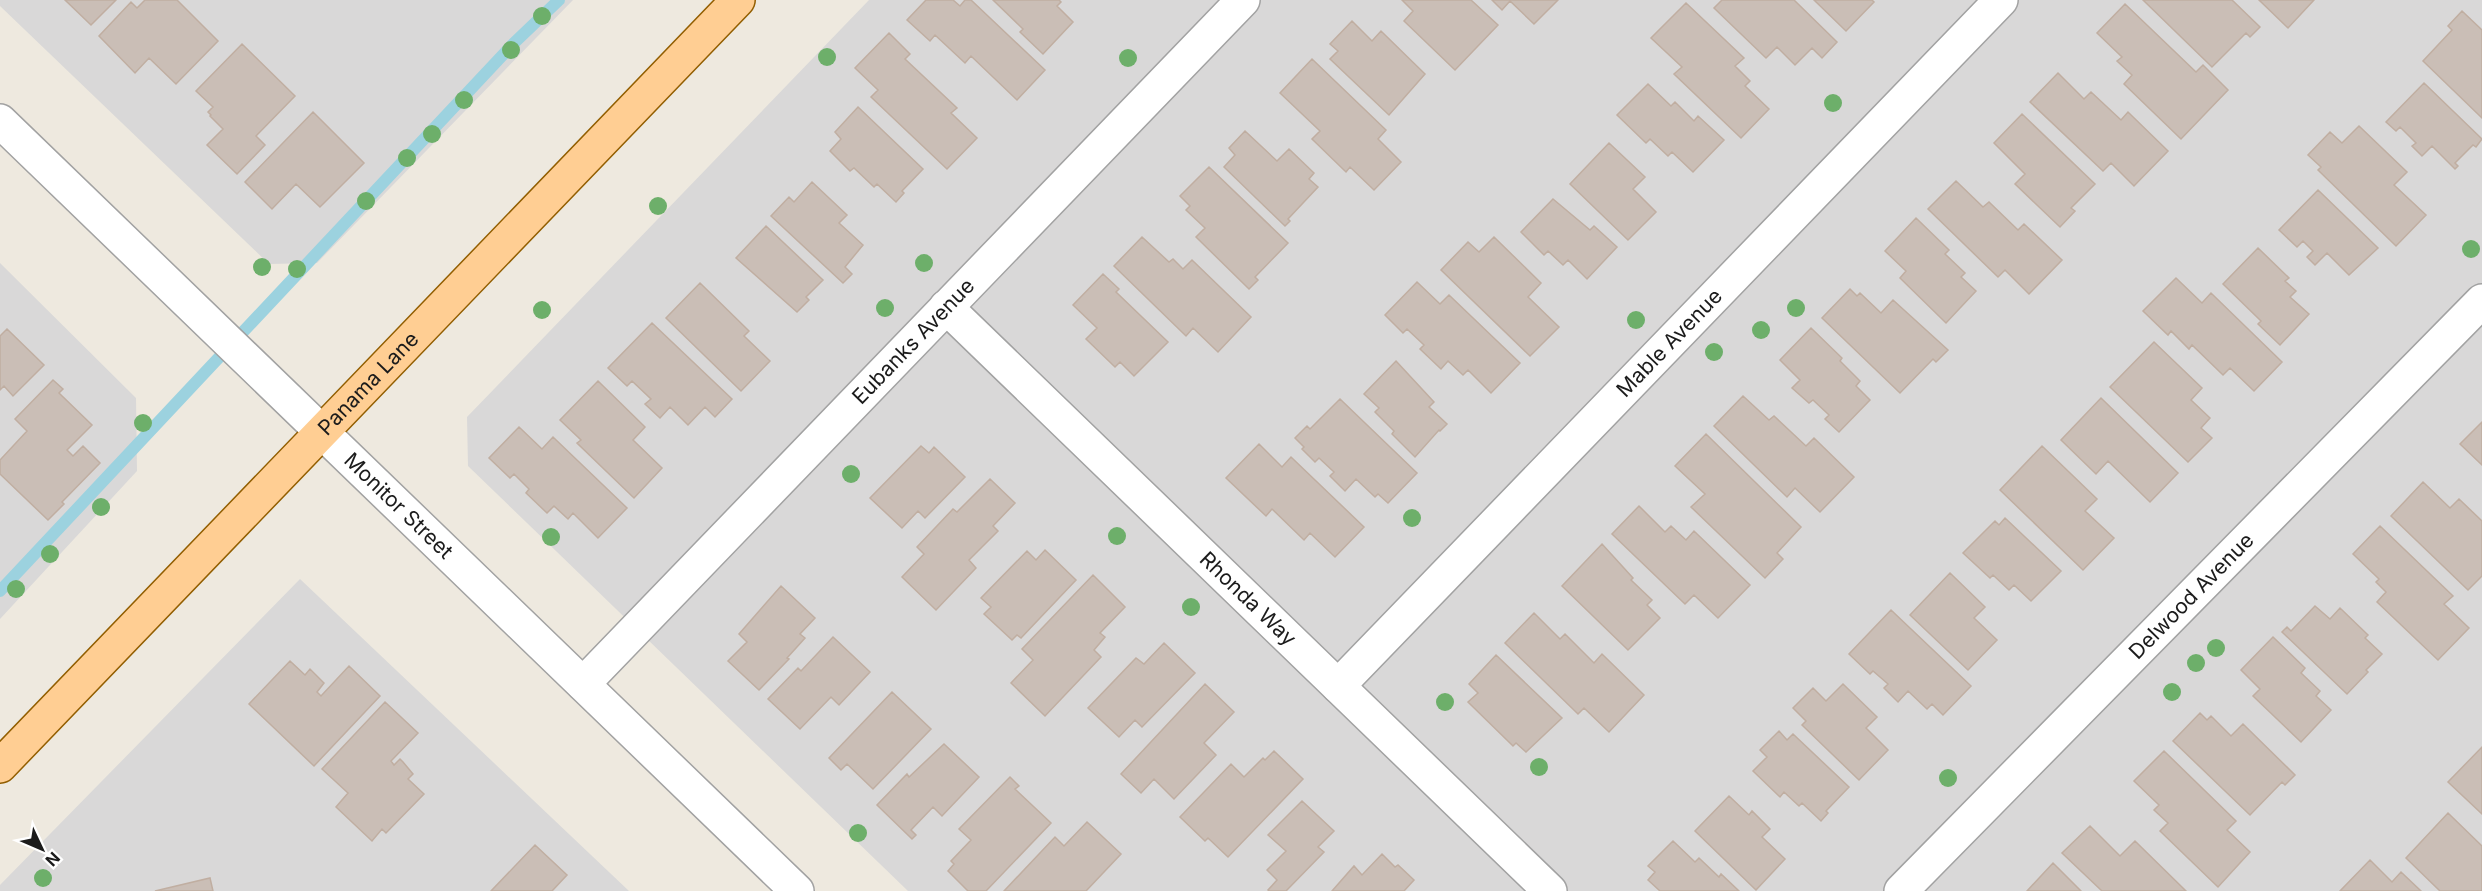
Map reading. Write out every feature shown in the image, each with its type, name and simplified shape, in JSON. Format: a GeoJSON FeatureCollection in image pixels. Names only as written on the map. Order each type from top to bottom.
{"type":"FeatureCollection","features":[{"type":"Feature","properties":{"kind":"main road","name":"Panama Lane"},"geometry":{"type":"LineString","coordinates":[[0,766],[738,0]]}},
{"type":"Feature","properties":{"kind":"street","name":"Eubanks Avenue"},"geometry":{"type":"LineString","coordinates":[[583,684],[1244,0]]}},
{"type":"Feature","properties":{"kind":"street","name":"Mable Avenue"},"geometry":{"type":"LineString","coordinates":[[1338,686],[2001,0]]}},
{"type":"Feature","properties":{"kind":"street","name":"Monitor Street"},"geometry":{"type":"LineString","coordinates":[[0,120],[797,891]]}},
{"type":"Feature","properties":{"kind":"street","name":"Delwood Avenue"},"geometry":{"type":"LineString","coordinates":[[1901,891],[2482,301]]}},
{"type":"Feature","properties":{"kind":"street","name":"Rhonda Way"},"geometry":{"type":"LineString","coordinates":[[946,307],[1550,891]]}},
{"type":"Feature","properties":{"kind":"shaded area"},"geometry":{"type":"Polygon","coordinates":[[[0,0],[573,0],[317,263],[269,264],[0,6],[0,0]]]}},
{"type":"Feature","properties":{"kind":"shaded area"},"geometry":{"type":"Polygon","coordinates":[[[869,0],[2482,0],[2482,891],[908,891],[468,466],[467,417],[869,0]]]}},
{"type":"Feature","properties":{"kind":"shaded area"},"geometry":{"type":"Polygon","coordinates":[[[0,263],[136,398],[137,471],[0,619],[0,263]]]}},
{"type":"Feature","properties":{"kind":"shaded area"},"geometry":{"type":"Polygon","coordinates":[[[300,579],[629,891],[0,891],[0,885],[300,579]]]}},
{"type":"Feature","properties":{"kind":"building"},"geometry":{"type":"Polygon","coordinates":[[[65,0],[116,0],[91,25],[65,0]]]}},
{"type":"Feature","properties":{"kind":"building"},"geometry":{"type":"Polygon","coordinates":[[[145,0],[177,0],[218,41],[176,84],[149,58],[135,73],[99,36],[131,2],[137,8],[145,0]]]}},
{"type":"Feature","properties":{"kind":"building"},"geometry":{"type":"Polygon","coordinates":[[[926,0],[953,0],[960,6],[965,0],[971,0],[1045,70],[1017,100],[971,56],[965,63],[935,35],[930,41],[907,20],[926,0]]]}},
{"type":"Feature","properties":{"kind":"building"},"geometry":{"type":"Polygon","coordinates":[[[993,0],[1059,0],[1061,2],[1057,6],[1073,22],[1043,54],[1020,32],[1023,29],[993,0]]]}},
{"type":"Feature","properties":{"kind":"building"},"geometry":{"type":"Polygon","coordinates":[[[1402,0],[1471,0],[1498,25],[1455,70],[1404,21],[1413,11],[1402,0]]]}},
{"type":"Feature","properties":{"kind":"building"},"geometry":{"type":"Polygon","coordinates":[[[1492,0],[1558,0],[1534,24],[1510,1],[1502,10],[1492,0]]]}},
{"type":"Feature","properties":{"kind":"building"},"geometry":{"type":"Polygon","coordinates":[[[1722,0],[1794,0],[1837,42],[1822,58],[1812,48],[1795,65],[1777,47],[1766,58],[1714,8],[1722,0]]]}},
{"type":"Feature","properties":{"kind":"building"},"geometry":{"type":"Polygon","coordinates":[[[1814,0],[1872,0],[1874,2],[1846,31],[1814,0]]]}},
{"type":"Feature","properties":{"kind":"building"},"geometry":{"type":"Polygon","coordinates":[[[2143,0],[2232,0],[2260,27],[2250,37],[2246,33],[2212,67],[2143,0]]]}},
{"type":"Feature","properties":{"kind":"building"},"geometry":{"type":"Polygon","coordinates":[[[2259,0],[2314,0],[2288,28],[2259,0]]]}},
{"type":"Feature","properties":{"kind":"building"},"geometry":{"type":"Polygon","coordinates":[[[1686,3],[1744,58],[1735,66],[1750,81],[1745,86],[1769,109],[1741,138],[1674,74],[1682,67],[1651,38],[1686,3]]]}},
{"type":"Feature","properties":{"kind":"building"},"geometry":{"type":"Polygon","coordinates":[[[2125,4],[2196,72],[2203,65],[2228,90],[2181,139],[2124,84],[2132,75],[2117,61],[2122,57],[2097,33],[2125,4]]]}},
{"type":"Feature","properties":{"kind":"building"},"geometry":{"type":"Polygon","coordinates":[[[2462,11],[2482,30],[2482,118],[2423,61],[2452,30],[2448,26],[2462,11]]]}},
{"type":"Feature","properties":{"kind":"building"},"geometry":{"type":"Polygon","coordinates":[[[1352,21],[1372,41],[1381,31],[1425,74],[1389,115],[1330,59],[1338,51],[1330,44],[1352,21]]]}},
{"type":"Feature","properties":{"kind":"building"},"geometry":{"type":"Polygon","coordinates":[[[889,33],[910,54],[905,59],[957,108],[951,113],[977,138],[947,169],[871,97],[878,90],[855,68],[889,33]]]}},
{"type":"Feature","properties":{"kind":"building"},"geometry":{"type":"Polygon","coordinates":[[[242,44],[295,96],[256,136],[265,145],[237,174],[207,145],[223,129],[208,112],[213,107],[196,91],[242,44]]]}},
{"type":"Feature","properties":{"kind":"building"},"geometry":{"type":"Polygon","coordinates":[[[1312,59],[1386,130],[1378,139],[1401,162],[1374,190],[1350,167],[1346,172],[1312,139],[1320,131],[1280,93],[1312,59]]]}},
{"type":"Feature","properties":{"kind":"building"},"geometry":{"type":"Polygon","coordinates":[[[2058,73],[2084,99],[2091,92],[2121,120],[2128,112],[2168,151],[2134,186],[2111,163],[2103,171],[2030,102],[2058,73]]]}},
{"type":"Feature","properties":{"kind":"building"},"geometry":{"type":"Polygon","coordinates":[[[2424,83],[2482,139],[2476,147],[2473,145],[2455,163],[2458,166],[2455,169],[2432,146],[2422,156],[2412,146],[2416,143],[2400,127],[2396,131],[2386,122],[2424,83]]]}},
{"type":"Feature","properties":{"kind":"building"},"geometry":{"type":"Polygon","coordinates":[[[1648,84],[1671,106],[1675,102],[1694,121],[1698,116],[1724,140],[1693,172],[1672,152],[1668,156],[1650,139],[1646,143],[1617,115],[1648,84]]]}},
{"type":"Feature","properties":{"kind":"building"},"geometry":{"type":"Polygon","coordinates":[[[858,107],[923,169],[902,191],[904,193],[896,202],[877,184],[874,187],[854,168],[850,171],[830,151],[841,139],[835,132],[858,107]]]}},
{"type":"Feature","properties":{"kind":"building"},"geometry":{"type":"Polygon","coordinates":[[[313,112],[364,163],[320,207],[296,184],[272,209],[245,182],[313,112]]]}},
{"type":"Feature","properties":{"kind":"building"},"geometry":{"type":"Polygon","coordinates":[[[2022,114],[2095,184],[2071,208],[2075,211],[2060,227],[2015,184],[2025,174],[1994,143],[2022,114]]]}},
{"type":"Feature","properties":{"kind":"building"},"geometry":{"type":"Polygon","coordinates":[[[2359,126],[2407,172],[2394,185],[2426,215],[2396,246],[2318,170],[2321,167],[2308,155],[2330,132],[2342,143],[2359,126]]]}},
{"type":"Feature","properties":{"kind":"building"},"geometry":{"type":"Polygon","coordinates":[[[1245,131],[1277,161],[1289,149],[1314,173],[1309,179],[1318,187],[1288,219],[1290,221],[1285,226],[1224,167],[1235,155],[1229,148],[1245,131]]]}},
{"type":"Feature","properties":{"kind":"building"},"geometry":{"type":"Polygon","coordinates":[[[1609,143],[1645,177],[1633,189],[1656,212],[1628,240],[1570,184],[1609,143]]]}},
{"type":"Feature","properties":{"kind":"building"},"geometry":{"type":"Polygon","coordinates":[[[1209,167],[1288,243],[1255,277],[1258,280],[1249,289],[1196,237],[1205,228],[1186,210],[1190,206],[1180,196],[1209,167]]]}},
{"type":"Feature","properties":{"kind":"building"},"geometry":{"type":"Polygon","coordinates":[[[1956,181],[1983,207],[1989,202],[2018,230],[2024,224],[2062,260],[2029,294],[2005,270],[1998,277],[1928,209],[1956,181]]]}},
{"type":"Feature","properties":{"kind":"building"},"geometry":{"type":"Polygon","coordinates":[[[812,182],[847,215],[839,223],[863,245],[845,267],[852,274],[843,283],[771,216],[789,197],[794,202],[812,182]]]}},
{"type":"Feature","properties":{"kind":"building"},"geometry":{"type":"Polygon","coordinates":[[[2318,190],[2378,248],[2349,275],[2327,253],[2315,265],[2307,257],[2313,251],[2303,241],[2297,247],[2279,230],[2318,190]]]}},
{"type":"Feature","properties":{"kind":"building"},"geometry":{"type":"Polygon","coordinates":[[[1553,199],[1590,230],[1594,226],[1617,247],[1587,279],[1568,260],[1563,265],[1548,251],[1544,255],[1521,232],[1553,199]]]}},
{"type":"Feature","properties":{"kind":"building"},"geometry":{"type":"Polygon","coordinates":[[[1916,218],[1949,250],[1945,254],[1965,273],[1961,277],[1976,291],[1946,323],[1900,278],[1906,271],[1885,251],[1916,218]]]}},
{"type":"Feature","properties":{"kind":"building"},"geometry":{"type":"Polygon","coordinates":[[[766,226],[823,280],[806,297],[809,300],[797,312],[736,258],[766,226]]]}},
{"type":"Feature","properties":{"kind":"building"},"geometry":{"type":"Polygon","coordinates":[[[1142,237],[1169,262],[1173,259],[1183,269],[1192,260],[1251,317],[1218,352],[1193,328],[1186,336],[1114,266],[1142,237]]]}},
{"type":"Feature","properties":{"kind":"building"},"geometry":{"type":"Polygon","coordinates":[[[1494,237],[1541,283],[1528,297],[1559,327],[1530,356],[1441,270],[1468,242],[1479,252],[1494,237]]]}},
{"type":"Feature","properties":{"kind":"building"},"geometry":{"type":"Polygon","coordinates":[[[2258,248],[2289,278],[2285,281],[2296,291],[2290,297],[2309,314],[2280,345],[2258,324],[2261,321],[2223,284],[2258,248]]]}},
{"type":"Feature","properties":{"kind":"building"},"geometry":{"type":"Polygon","coordinates":[[[1103,274],[1119,289],[1116,292],[1168,342],[1134,376],[1120,362],[1115,367],[1086,339],[1097,328],[1073,305],[1103,274]]]}},
{"type":"Feature","properties":{"kind":"building"},"geometry":{"type":"Polygon","coordinates":[[[2176,278],[2202,303],[2211,293],[2282,362],[2254,391],[2230,368],[2223,375],[2192,345],[2189,349],[2171,331],[2168,335],[2143,311],[2176,278]]]}},
{"type":"Feature","properties":{"kind":"building"},"geometry":{"type":"Polygon","coordinates":[[[1417,282],[1440,304],[1449,295],[1520,363],[1491,393],[1468,370],[1463,375],[1448,361],[1441,369],[1420,349],[1424,345],[1407,329],[1403,333],[1385,315],[1417,282]]]}},
{"type":"Feature","properties":{"kind":"building"},"geometry":{"type":"Polygon","coordinates":[[[700,283],[749,331],[744,336],[770,361],[741,391],[666,318],[700,283]]]}},
{"type":"Feature","properties":{"kind":"building"},"geometry":{"type":"Polygon","coordinates":[[[1850,289],[1857,296],[1860,293],[1881,313],[1893,300],[1948,350],[1936,362],[1933,359],[1900,393],[1822,318],[1850,289]]]}},
{"type":"Feature","properties":{"kind":"building"},"geometry":{"type":"Polygon","coordinates":[[[652,323],[732,399],[715,417],[705,407],[688,425],[670,407],[660,418],[645,404],[651,399],[632,381],[627,386],[608,368],[652,323]]]}},
{"type":"Feature","properties":{"kind":"building"},"geometry":{"type":"Polygon","coordinates":[[[1811,328],[1842,358],[1840,361],[1860,381],[1856,386],[1870,400],[1839,432],[1825,419],[1829,415],[1813,400],[1809,403],[1792,388],[1800,380],[1780,360],[1811,328]]]}},
{"type":"Feature","properties":{"kind":"building"},"geometry":{"type":"Polygon","coordinates":[[[7,329],[44,365],[13,396],[4,386],[0,390],[0,336],[7,329]]]}},
{"type":"Feature","properties":{"kind":"building"},"geometry":{"type":"Polygon","coordinates":[[[2154,342],[2202,388],[2191,400],[2210,418],[2201,428],[2212,438],[2188,462],[2110,387],[2154,342]]]}},
{"type":"Feature","properties":{"kind":"building"},"geometry":{"type":"Polygon","coordinates":[[[1396,361],[1434,402],[1429,407],[1447,424],[1415,457],[1392,434],[1394,431],[1375,412],[1379,408],[1364,394],[1396,361]]]}},
{"type":"Feature","properties":{"kind":"building"},"geometry":{"type":"Polygon","coordinates":[[[53,380],[63,389],[59,393],[92,425],[67,450],[73,456],[83,446],[100,463],[48,520],[0,474],[0,460],[27,431],[15,419],[53,380]]]}},
{"type":"Feature","properties":{"kind":"building"},"geometry":{"type":"Polygon","coordinates":[[[598,381],[645,427],[633,440],[662,468],[634,498],[577,443],[581,440],[560,420],[598,381]]]}},
{"type":"Feature","properties":{"kind":"building"},"geometry":{"type":"Polygon","coordinates":[[[1743,396],[1769,420],[1774,416],[1806,446],[1814,438],[1854,477],[1820,512],[1795,488],[1787,497],[1714,426],[1743,396]]]}},
{"type":"Feature","properties":{"kind":"building"},"geometry":{"type":"Polygon","coordinates":[[[2101,398],[2178,473],[2150,502],[2108,461],[2096,474],[2061,440],[2101,398]]]}},
{"type":"Feature","properties":{"kind":"building"},"geometry":{"type":"Polygon","coordinates":[[[1340,399],[1417,473],[1388,503],[1378,494],[1375,497],[1356,479],[1345,491],[1330,476],[1334,472],[1319,458],[1315,462],[1295,438],[1307,426],[1310,429],[1340,399]]]}},
{"type":"Feature","properties":{"kind":"building"},"geometry":{"type":"Polygon","coordinates":[[[2482,422],[2482,465],[2460,444],[2482,422]]]}},
{"type":"Feature","properties":{"kind":"building"},"geometry":{"type":"Polygon","coordinates":[[[519,427],[542,449],[553,437],[627,508],[598,538],[573,513],[568,519],[554,506],[547,513],[526,493],[529,489],[514,474],[510,478],[489,458],[519,427]]]}},
{"type":"Feature","properties":{"kind":"building"},"geometry":{"type":"Polygon","coordinates":[[[1706,434],[1801,527],[1777,553],[1783,559],[1765,578],[1691,507],[1705,494],[1675,466],[1706,434]]]}},
{"type":"Feature","properties":{"kind":"building"},"geometry":{"type":"Polygon","coordinates":[[[1259,444],[1282,467],[1291,457],[1364,527],[1335,557],[1310,533],[1304,540],[1272,509],[1266,516],[1226,478],[1259,444]]]}},
{"type":"Feature","properties":{"kind":"building"},"geometry":{"type":"Polygon","coordinates":[[[921,446],[929,453],[934,447],[965,477],[925,518],[918,511],[902,528],[870,498],[921,446]]]}},
{"type":"Feature","properties":{"kind":"building"},"geometry":{"type":"Polygon","coordinates":[[[2042,446],[2097,499],[2085,511],[2114,538],[2083,570],[2000,490],[2042,446]]]}},
{"type":"Feature","properties":{"kind":"building"},"geometry":{"type":"Polygon","coordinates":[[[990,479],[1015,503],[993,526],[998,531],[969,560],[976,568],[936,610],[902,577],[924,554],[917,547],[953,509],[957,512],[990,479]]]}},
{"type":"Feature","properties":{"kind":"building"},"geometry":{"type":"Polygon","coordinates":[[[2423,482],[2450,508],[2459,499],[2482,521],[2482,576],[2468,590],[2391,516],[2423,482]]]}},
{"type":"Feature","properties":{"kind":"building"},"geometry":{"type":"Polygon","coordinates":[[[1639,506],[1665,532],[1671,526],[1686,540],[1694,531],[1750,585],[1718,618],[1694,595],[1685,604],[1612,534],[1639,506]]]}},
{"type":"Feature","properties":{"kind":"building"},"geometry":{"type":"Polygon","coordinates":[[[2005,518],[2061,571],[2031,601],[2014,585],[2009,590],[1993,575],[1990,578],[1963,553],[1995,521],[1999,525],[2005,518]]]}},
{"type":"Feature","properties":{"kind":"building"},"geometry":{"type":"Polygon","coordinates":[[[2380,526],[2453,596],[2444,604],[2469,628],[2438,660],[2377,602],[2386,592],[2376,582],[2379,579],[2353,554],[2380,526]]]}},
{"type":"Feature","properties":{"kind":"building"},"geometry":{"type":"Polygon","coordinates":[[[1602,544],[1633,578],[1631,580],[1652,600],[1647,605],[1660,618],[1628,650],[1562,586],[1602,544]]]}},
{"type":"Feature","properties":{"kind":"building"},"geometry":{"type":"Polygon","coordinates":[[[1045,550],[1076,580],[1021,638],[1017,635],[1012,640],[984,614],[991,607],[981,598],[1027,551],[1036,560],[1045,550]]]}},
{"type":"Feature","properties":{"kind":"building"},"geometry":{"type":"Polygon","coordinates":[[[1950,573],[1985,607],[1974,618],[1997,640],[1968,670],[1910,615],[1950,573]]]}},
{"type":"Feature","properties":{"kind":"building"},"geometry":{"type":"Polygon","coordinates":[[[1093,575],[1125,607],[1100,633],[1105,637],[1094,650],[1101,657],[1045,716],[1011,683],[1033,660],[1022,649],[1093,575]]]}},
{"type":"Feature","properties":{"kind":"building"},"geometry":{"type":"Polygon","coordinates":[[[781,586],[815,618],[800,634],[805,638],[787,658],[789,659],[759,690],[728,661],[747,642],[739,634],[781,586]]]}},
{"type":"Feature","properties":{"kind":"building"},"geometry":{"type":"Polygon","coordinates":[[[2315,606],[2330,619],[2340,608],[2368,635],[2365,638],[2382,654],[2347,694],[2282,632],[2287,627],[2291,631],[2315,606]]]}},
{"type":"Feature","properties":{"kind":"building"},"geometry":{"type":"Polygon","coordinates":[[[1891,610],[1971,686],[1943,715],[1932,704],[1927,709],[1908,691],[1898,702],[1884,688],[1888,684],[1873,671],[1870,674],[1849,654],[1891,610]]]}},
{"type":"Feature","properties":{"kind":"building"},"geometry":{"type":"Polygon","coordinates":[[[1534,613],[1560,639],[1565,634],[1594,663],[1602,654],[1644,695],[1609,732],[1584,708],[1578,714],[1505,643],[1534,613]]]}},
{"type":"Feature","properties":{"kind":"building"},"geometry":{"type":"Polygon","coordinates":[[[833,637],[870,672],[839,705],[831,697],[800,729],[768,699],[798,668],[801,671],[833,637]]]}},
{"type":"Feature","properties":{"kind":"building"},"geometry":{"type":"Polygon","coordinates":[[[2273,637],[2305,668],[2301,673],[2320,691],[2316,696],[2331,710],[2301,742],[2253,696],[2260,689],[2241,670],[2273,637]]]}},
{"type":"Feature","properties":{"kind":"building"},"geometry":{"type":"Polygon","coordinates":[[[1164,643],[1195,673],[1142,727],[1135,720],[1119,737],[1088,708],[1136,658],[1144,664],[1164,643]]]}},
{"type":"Feature","properties":{"kind":"building"},"geometry":{"type":"Polygon","coordinates":[[[1496,655],[1562,718],[1526,752],[1516,743],[1513,746],[1468,702],[1478,693],[1469,684],[1496,655]]]}},
{"type":"Feature","properties":{"kind":"building"},"geometry":{"type":"Polygon","coordinates":[[[290,661],[305,675],[310,669],[324,683],[317,692],[321,696],[349,666],[380,696],[314,766],[249,704],[290,661]]]}},
{"type":"Feature","properties":{"kind":"building"},"geometry":{"type":"Polygon","coordinates":[[[1205,684],[1234,712],[1204,743],[1216,755],[1174,799],[1154,779],[1141,793],[1121,774],[1205,684]]]}},
{"type":"Feature","properties":{"kind":"building"},"geometry":{"type":"Polygon","coordinates":[[[1843,684],[1877,717],[1866,728],[1888,750],[1859,780],[1802,725],[1806,721],[1793,708],[1813,688],[1826,701],[1843,684]]]}},
{"type":"Feature","properties":{"kind":"building"},"geometry":{"type":"Polygon","coordinates":[[[892,692],[931,729],[873,789],[847,764],[841,770],[829,758],[892,692]]]}},
{"type":"Feature","properties":{"kind":"building"},"geometry":{"type":"Polygon","coordinates":[[[385,702],[418,733],[391,761],[394,765],[400,759],[403,762],[413,774],[408,779],[424,794],[386,833],[382,829],[372,841],[336,807],[348,793],[322,769],[385,702]]]}},
{"type":"Feature","properties":{"kind":"building"},"geometry":{"type":"Polygon","coordinates":[[[2200,713],[2207,720],[2211,716],[2231,736],[2243,724],[2295,775],[2285,785],[2282,782],[2250,815],[2173,741],[2200,713]]]}},
{"type":"Feature","properties":{"kind":"building"},"geometry":{"type":"Polygon","coordinates":[[[1779,731],[1787,740],[1793,734],[1849,787],[1826,811],[1828,813],[1821,821],[1802,803],[1799,806],[1784,792],[1780,797],[1753,771],[1767,757],[1760,750],[1779,731]]]}},
{"type":"Feature","properties":{"kind":"building"},"geometry":{"type":"Polygon","coordinates":[[[944,744],[979,777],[942,816],[933,807],[911,830],[916,835],[912,839],[877,805],[907,774],[909,777],[944,744]]]}},
{"type":"Feature","properties":{"kind":"building"},"geometry":{"type":"Polygon","coordinates":[[[2482,747],[2482,814],[2448,782],[2482,747]]]}},
{"type":"Feature","properties":{"kind":"building"},"geometry":{"type":"Polygon","coordinates":[[[1274,751],[1303,779],[1228,857],[1208,838],[1205,841],[1180,817],[1231,764],[1244,777],[1263,758],[1265,760],[1274,751]]]}},
{"type":"Feature","properties":{"kind":"building"},"geometry":{"type":"Polygon","coordinates":[[[2164,751],[2236,821],[2227,830],[2250,852],[2218,887],[2160,831],[2168,823],[2154,810],[2159,805],[2134,781],[2164,751]]]}},
{"type":"Feature","properties":{"kind":"building"},"geometry":{"type":"Polygon","coordinates":[[[1010,777],[1019,786],[1015,789],[1051,823],[986,891],[968,891],[948,871],[954,864],[951,861],[971,840],[959,829],[1010,777]]]}},
{"type":"Feature","properties":{"kind":"building"},"geometry":{"type":"Polygon","coordinates":[[[1729,796],[1749,815],[1752,811],[1770,829],[1762,837],[1785,859],[1756,890],[1695,831],[1729,796]]]}},
{"type":"Feature","properties":{"kind":"building"},"geometry":{"type":"Polygon","coordinates":[[[1302,801],[1334,831],[1318,847],[1324,852],[1286,891],[1269,891],[1277,880],[1267,870],[1286,851],[1268,835],[1302,801]]]}},
{"type":"Feature","properties":{"kind":"building"},"geometry":{"type":"Polygon","coordinates":[[[2448,813],[2482,846],[2482,891],[2440,891],[2406,858],[2448,813]]]}},
{"type":"Feature","properties":{"kind":"building"},"geometry":{"type":"Polygon","coordinates":[[[1087,822],[1121,854],[1086,891],[1004,891],[1055,837],[1064,846],[1087,822]]]}},
{"type":"Feature","properties":{"kind":"building"},"geometry":{"type":"Polygon","coordinates":[[[2090,826],[2120,856],[2135,841],[2186,891],[2102,891],[2062,853],[2090,826]]]}},
{"type":"Feature","properties":{"kind":"building"},"geometry":{"type":"Polygon","coordinates":[[[1673,841],[1695,862],[1699,858],[1719,877],[1721,874],[1739,891],[1660,891],[1648,880],[1655,872],[1648,866],[1673,841]]]}},
{"type":"Feature","properties":{"kind":"building"},"geometry":{"type":"Polygon","coordinates":[[[535,845],[567,875],[552,891],[491,891],[535,845]]]}},
{"type":"Feature","properties":{"kind":"building"},"geometry":{"type":"Polygon","coordinates":[[[1382,854],[1395,867],[1398,865],[1414,880],[1404,891],[1332,891],[1354,866],[1362,875],[1382,854]]]}},
{"type":"Feature","properties":{"kind":"building"},"geometry":{"type":"Polygon","coordinates":[[[2370,860],[2392,882],[2401,872],[2421,891],[2340,891],[2370,860]]]}},
{"type":"Feature","properties":{"kind":"building"},"geometry":{"type":"Polygon","coordinates":[[[2053,863],[2081,891],[2027,891],[2053,863]]]}},
{"type":"Feature","properties":{"kind":"building"},"geometry":{"type":"Polygon","coordinates":[[[210,878],[213,891],[155,891],[210,878]]]}},
{"type":"Feature","properties":{"kind":"waterway"},"geometry":{"type":"LineString","coordinates":[[0,591],[514,43],[559,0]]}}]}
